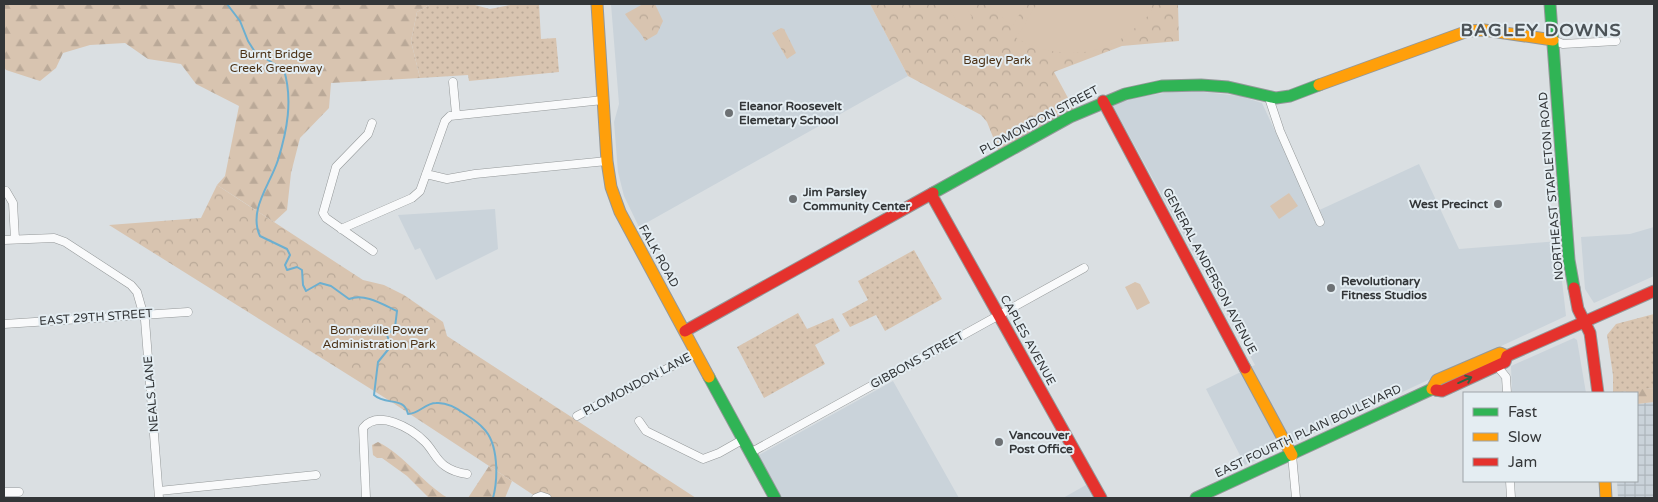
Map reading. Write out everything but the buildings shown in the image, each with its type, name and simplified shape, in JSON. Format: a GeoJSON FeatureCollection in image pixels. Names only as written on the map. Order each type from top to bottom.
{"type":"FeatureCollection","features":[{"type":"Feature","properties":{"kind":"street","name":"FALK ROAD"},"geometry":{"type":"LineString","coordinates":[[597,4],[607,162],[611,187],[620,212],[775,498]]}},
{"type":"Feature","properties":{"kind":"street","name":"NORTHEAST STAPLETON ROAD"},"geometry":{"type":"LineString","coordinates":[[1550,4],[1569,260],[1578,309],[1590,333],[1598,392]]}},
{"type":"Feature","properties":{"kind":"street","name":"PLOMONDON STREET"},"geometry":{"type":"LineString","coordinates":[[685,331],[1102,101],[1129,91],[1177,84],[1224,86],[1269,98],[1290,96],[1312,90],[1468,31],[1484,30],[1553,40]]}},
{"type":"Feature","properties":{"kind":"street"},"geometry":{"type":"LineString","coordinates":[[1553,40],[1563,44],[1616,42]]}},
{"type":"Feature","properties":{"kind":"street"},"geometry":{"type":"LineString","coordinates":[[453,82],[456,114]]}},
{"type":"Feature","properties":{"kind":"street"},"geometry":{"type":"LineString","coordinates":[[1269,98],[1280,131],[1320,222]]}},
{"type":"Feature","properties":{"kind":"street"},"geometry":{"type":"LineString","coordinates":[[341,229],[412,198],[420,192],[445,121],[450,116],[603,100]]}},
{"type":"Feature","properties":{"kind":"street","name":"GENERAL ANDERSON AVENUE"},"geometry":{"type":"LineString","coordinates":[[1102,101],[1292,455]]}},
{"type":"Feature","properties":{"kind":"street"},"geometry":{"type":"LineString","coordinates":[[372,123],[368,134],[336,168],[323,209],[326,218],[373,251]]}},
{"type":"Feature","properties":{"kind":"street"},"geometry":{"type":"LineString","coordinates":[[426,174],[446,179],[475,174],[607,162]]}},
{"type":"Feature","properties":{"kind":"street"},"geometry":{"type":"LineString","coordinates":[[4,240],[15,239],[13,203],[6,191]]}},
{"type":"Feature","properties":{"kind":"street","name":"CAPLES AVENUE"},"geometry":{"type":"LineString","coordinates":[[931,194],[1101,498]]}},
{"type":"Feature","properties":{"kind":"street","name":"NEALS LANE"},"geometry":{"type":"LineString","coordinates":[[15,239],[54,238],[65,242],[137,292],[145,320],[159,495]]}},
{"type":"Feature","properties":{"kind":"street","name":"GIBBONS STREET"},"geometry":{"type":"LineString","coordinates":[[750,453],[1084,268]]}},
{"type":"Feature","properties":{"kind":"street","name":"EAST FOURTH PLAIN BOULEVARD"},"geometry":{"type":"LineString","coordinates":[[1432,389],[1442,391],[1505,362],[1507,356],[1654,291]]}},
{"type":"Feature","properties":{"kind":"street","name":"EAST 29TH STREET"},"geometry":{"type":"LineString","coordinates":[[4,324],[188,312]]}},
{"type":"Feature","properties":{"kind":"street","name":"PLOMONDON LANE"},"geometry":{"type":"LineString","coordinates":[[577,416],[697,353]]}},
{"type":"Feature","properties":{"kind":"street","name":"EAST FOURTH PLAIN BOULEVARD"},"geometry":{"type":"LineString","coordinates":[[1196,498],[1432,389],[1437,380],[1500,353],[1507,356]]}},
{"type":"Feature","properties":{"kind":"street"},"geometry":{"type":"LineString","coordinates":[[1497,366],[1506,377],[1507,392]]}},
{"type":"Feature","properties":{"kind":"street"},"geometry":{"type":"LineString","coordinates":[[366,498],[363,428],[368,422],[375,419],[392,422],[412,432],[426,443],[444,466],[456,472],[467,474]]}},
{"type":"Feature","properties":{"kind":"street"},"geometry":{"type":"LineString","coordinates":[[639,421],[646,431],[704,459],[742,440]]}},
{"type":"Feature","properties":{"kind":"street"},"geometry":{"type":"LineString","coordinates":[[1292,455],[1296,498]]}},
{"type":"Feature","properties":{"kind":"street"},"geometry":{"type":"LineString","coordinates":[[159,495],[316,475]]}},
{"type":"Feature","properties":{"kind":"street"},"geometry":{"type":"LineString","coordinates":[[1510,482],[1511,498]]}},
{"type":"Feature","properties":{"kind":"street"},"geometry":{"type":"LineString","coordinates":[[1605,482],[1606,498]]}},
{"type":"Feature","properties":{"kind":"street"},"geometry":{"type":"LineString","coordinates":[[4,492],[19,492]]}},
{"type":"Feature","properties":{"kind":"street"},"geometry":{"type":"LineString","coordinates":[[536,498],[541,496],[547,498]]}},
{"type":"Feature","properties":{"kind":"shaded area","name":"Eleanor Roosevelt Elemetary School"},"geometry":{"type":"Polygon","coordinates":[[[611,4],[870,4],[908,76],[639,227],[624,196],[618,172],[614,122],[619,104],[611,4]]]}},
{"type":"Feature","properties":{"kind":"shaded area"},"geometry":{"type":"Polygon","coordinates":[[[1185,90],[1240,96],[1262,103],[1313,213],[1419,164],[1459,249],[1560,241],[1566,316],[1245,465],[1206,389],[1255,365],[1113,106],[1130,98],[1185,90]]]}},
{"type":"Feature","properties":{"kind":"shaded area"},"geometry":{"type":"Polygon","coordinates":[[[495,209],[498,249],[436,280],[420,248],[415,250],[398,215],[495,209]]]}},
{"type":"Feature","properties":{"kind":"shaded area"},"geometry":{"type":"Polygon","coordinates":[[[1654,227],[1654,276],[1594,303],[1585,289],[1581,237],[1630,234],[1654,227]]]}},
{"type":"Feature","properties":{"kind":"shaded area"},"geometry":{"type":"Polygon","coordinates":[[[1574,338],[1577,340],[1586,392],[1512,392],[1511,366],[1574,338]]]}},
{"type":"Feature","properties":{"kind":"shaded area"},"geometry":{"type":"Polygon","coordinates":[[[893,381],[959,498],[780,498],[757,456],[893,381]]]}},
{"type":"Feature","properties":{"kind":"shaded area"},"geometry":{"type":"Polygon","coordinates":[[[1654,402],[1654,498],[1618,498],[1617,482],[1638,482],[1638,404],[1654,402]]]}},
{"type":"Feature","properties":{"kind":"shaded area"},"geometry":{"type":"Polygon","coordinates":[[[1086,485],[1094,498],[1063,498],[1086,485]]]}},
{"type":"Feature","properties":{"kind":"green space","name":"Burnt Bridge Creek Greenway"},"geometry":{"type":"Polygon","coordinates":[[[4,4],[431,4],[417,12],[411,41],[420,78],[331,83],[329,108],[300,138],[291,173],[287,210],[274,222],[217,185],[225,176],[239,106],[196,84],[181,64],[148,59],[125,43],[90,45],[63,53],[56,68],[40,81],[6,70],[4,67],[4,4]]]}},
{"type":"Feature","properties":{"kind":"green space"},"geometry":{"type":"Polygon","coordinates":[[[431,4],[471,4],[490,9],[515,4],[539,4],[541,39],[556,38],[559,72],[469,81],[468,75],[420,78],[411,41],[417,12],[431,4]]]}},
{"type":"Feature","properties":{"kind":"green space"},"geometry":{"type":"Polygon","coordinates":[[[643,4],[655,4],[663,21],[657,34],[645,41],[625,14],[643,4]]]}},
{"type":"Feature","properties":{"kind":"green space","name":"Bagley Park"},"geometry":{"type":"Polygon","coordinates":[[[870,4],[1178,4],[1179,41],[1122,46],[1054,72],[1074,109],[999,152],[987,122],[981,115],[908,76],[870,4]]]}},
{"type":"Feature","properties":{"kind":"green space"},"geometry":{"type":"Polygon","coordinates":[[[947,4],[964,4],[972,17],[958,24],[947,4]]]}},
{"type":"Feature","properties":{"kind":"green space"},"geometry":{"type":"Polygon","coordinates":[[[988,4],[1026,4],[1012,26],[988,4]]]}},
{"type":"Feature","properties":{"kind":"green space"},"geometry":{"type":"Polygon","coordinates":[[[1037,4],[1142,4],[1153,11],[1128,34],[1111,44],[1098,49],[1070,53],[1042,49],[1016,38],[1037,4]]]}},
{"type":"Feature","properties":{"kind":"green space"},"geometry":{"type":"Polygon","coordinates":[[[781,28],[784,29],[796,53],[787,59],[772,33],[781,28]]]}},
{"type":"Feature","properties":{"kind":"green space","name":"Bonneville Power Administration Park"},"geometry":{"type":"Polygon","coordinates":[[[217,185],[363,280],[384,285],[404,295],[443,322],[447,336],[696,498],[538,498],[390,401],[109,225],[201,218],[217,185]]]}},
{"type":"Feature","properties":{"kind":"green space"},"geometry":{"type":"Polygon","coordinates":[[[1289,193],[1298,206],[1279,219],[1270,206],[1289,193]]]}},
{"type":"Feature","properties":{"kind":"green space"},"geometry":{"type":"Polygon","coordinates":[[[914,250],[942,299],[885,331],[876,315],[850,327],[842,314],[868,300],[858,281],[914,250]]]}},
{"type":"Feature","properties":{"kind":"green space"},"geometry":{"type":"Polygon","coordinates":[[[1135,282],[1140,284],[1150,303],[1137,310],[1125,287],[1135,282]]]}},
{"type":"Feature","properties":{"kind":"green space"},"geometry":{"type":"Polygon","coordinates":[[[798,313],[807,329],[833,318],[840,331],[815,345],[825,364],[764,398],[737,347],[798,313]]]}},
{"type":"Feature","properties":{"kind":"green space"},"geometry":{"type":"Polygon","coordinates":[[[1654,314],[1654,388],[1613,392],[1613,375],[1607,335],[1616,324],[1654,314]]]}},
{"type":"Feature","properties":{"kind":"green space"},"geometry":{"type":"Polygon","coordinates":[[[1654,388],[1654,402],[1638,404],[1638,392],[1625,392],[1627,390],[1654,388]]]}},
{"type":"Feature","properties":{"kind":"green space"},"geometry":{"type":"Polygon","coordinates":[[[378,442],[397,454],[438,492],[448,498],[429,498],[407,476],[382,458],[377,458],[373,455],[372,445],[378,442]]]}},
{"type":"Feature","properties":{"kind":"green space"},"geometry":{"type":"Polygon","coordinates":[[[489,466],[512,481],[505,498],[468,498],[489,466]]]}},
{"type":"Feature","properties":{"kind":"waterway"},"geometry":{"type":"LineString","coordinates":[[227,4],[240,21],[248,41],[255,52],[284,70],[287,81],[288,115],[284,138],[278,160],[258,207],[257,226],[260,236],[287,249],[290,255],[285,265],[287,270],[297,267],[302,270],[303,285],[306,291],[320,283],[331,286],[349,299],[367,298],[397,311],[395,327],[387,335],[391,346],[378,362],[374,395],[403,405],[408,414],[412,414],[432,403],[447,404],[479,424],[488,435],[495,452],[496,481],[493,498]]}},
{"type":"Feature","properties":{"kind":"traffic: fast"},"geometry":{"type":"LineString","coordinates":[[1550,4],[1569,260],[1574,288]]}},
{"type":"Feature","properties":{"kind":"traffic: fast"},"geometry":{"type":"LineString","coordinates":[[933,193],[1070,117],[1125,94],[1162,86],[1201,85],[1228,87],[1276,98],[1290,96],[1319,85]]}},
{"type":"Feature","properties":{"kind":"traffic: fast"},"geometry":{"type":"LineString","coordinates":[[709,377],[775,498]]}},
{"type":"Feature","properties":{"kind":"traffic: fast"},"geometry":{"type":"LineString","coordinates":[[1196,498],[1432,389],[1436,390]]}},
{"type":"Feature","properties":{"kind":"traffic: slow"},"geometry":{"type":"LineString","coordinates":[[597,4],[607,161],[611,187],[620,212],[709,377]]}},
{"type":"Feature","properties":{"kind":"traffic: slow"},"geometry":{"type":"LineString","coordinates":[[1319,85],[1468,31],[1484,30],[1553,40]]}},
{"type":"Feature","properties":{"kind":"traffic: slow"},"geometry":{"type":"LineString","coordinates":[[1432,389],[1437,380],[1500,353],[1507,356]]}},
{"type":"Feature","properties":{"kind":"traffic: slow"},"geometry":{"type":"LineString","coordinates":[[1245,368],[1292,455]]}},
{"type":"Feature","properties":{"kind":"traffic: slow"},"geometry":{"type":"LineString","coordinates":[[1605,482],[1606,498]]}},
{"type":"Feature","properties":{"kind":"traffic: jam"},"geometry":{"type":"LineString","coordinates":[[1103,101],[1245,368]]}},
{"type":"Feature","properties":{"kind":"traffic: jam"},"geometry":{"type":"LineString","coordinates":[[685,331],[933,193]]}},
{"type":"Feature","properties":{"kind":"traffic: jam"},"geometry":{"type":"LineString","coordinates":[[931,194],[1101,498]]}},
{"type":"Feature","properties":{"kind":"traffic: jam"},"geometry":{"type":"LineString","coordinates":[[1574,288],[1578,309],[1590,333],[1598,392]]}},
{"type":"Feature","properties":{"kind":"traffic: jam"},"geometry":{"type":"LineString","coordinates":[[1436,390],[1442,391],[1505,362],[1507,356],[1654,291]]}},
{"type":"Feature","properties":{"kind":"place","name":"Eleanor Roosevelt Elemetary School"},"geometry":{"type":"Point","coordinates":[729,113]}},
{"type":"Feature","properties":{"kind":"place","name":"Jim Parsley Community Center"},"geometry":{"type":"Point","coordinates":[793,199]}},
{"type":"Feature","properties":{"kind":"place","name":"West Precinct"},"geometry":{"type":"Point","coordinates":[1498,204]}},
{"type":"Feature","properties":{"kind":"place","name":"Revolutionary Fitness Studios"},"geometry":{"type":"Point","coordinates":[1331,288]}},
{"type":"Feature","properties":{"kind":"place","name":"Vancouver Post Office"},"geometry":{"type":"Point","coordinates":[999,442]}},
{"type":"Feature","properties":{"kind":"district","name":"BAGLEY DOWNS"},"geometry":{"type":"Point","coordinates":[1541,30]}}]}
